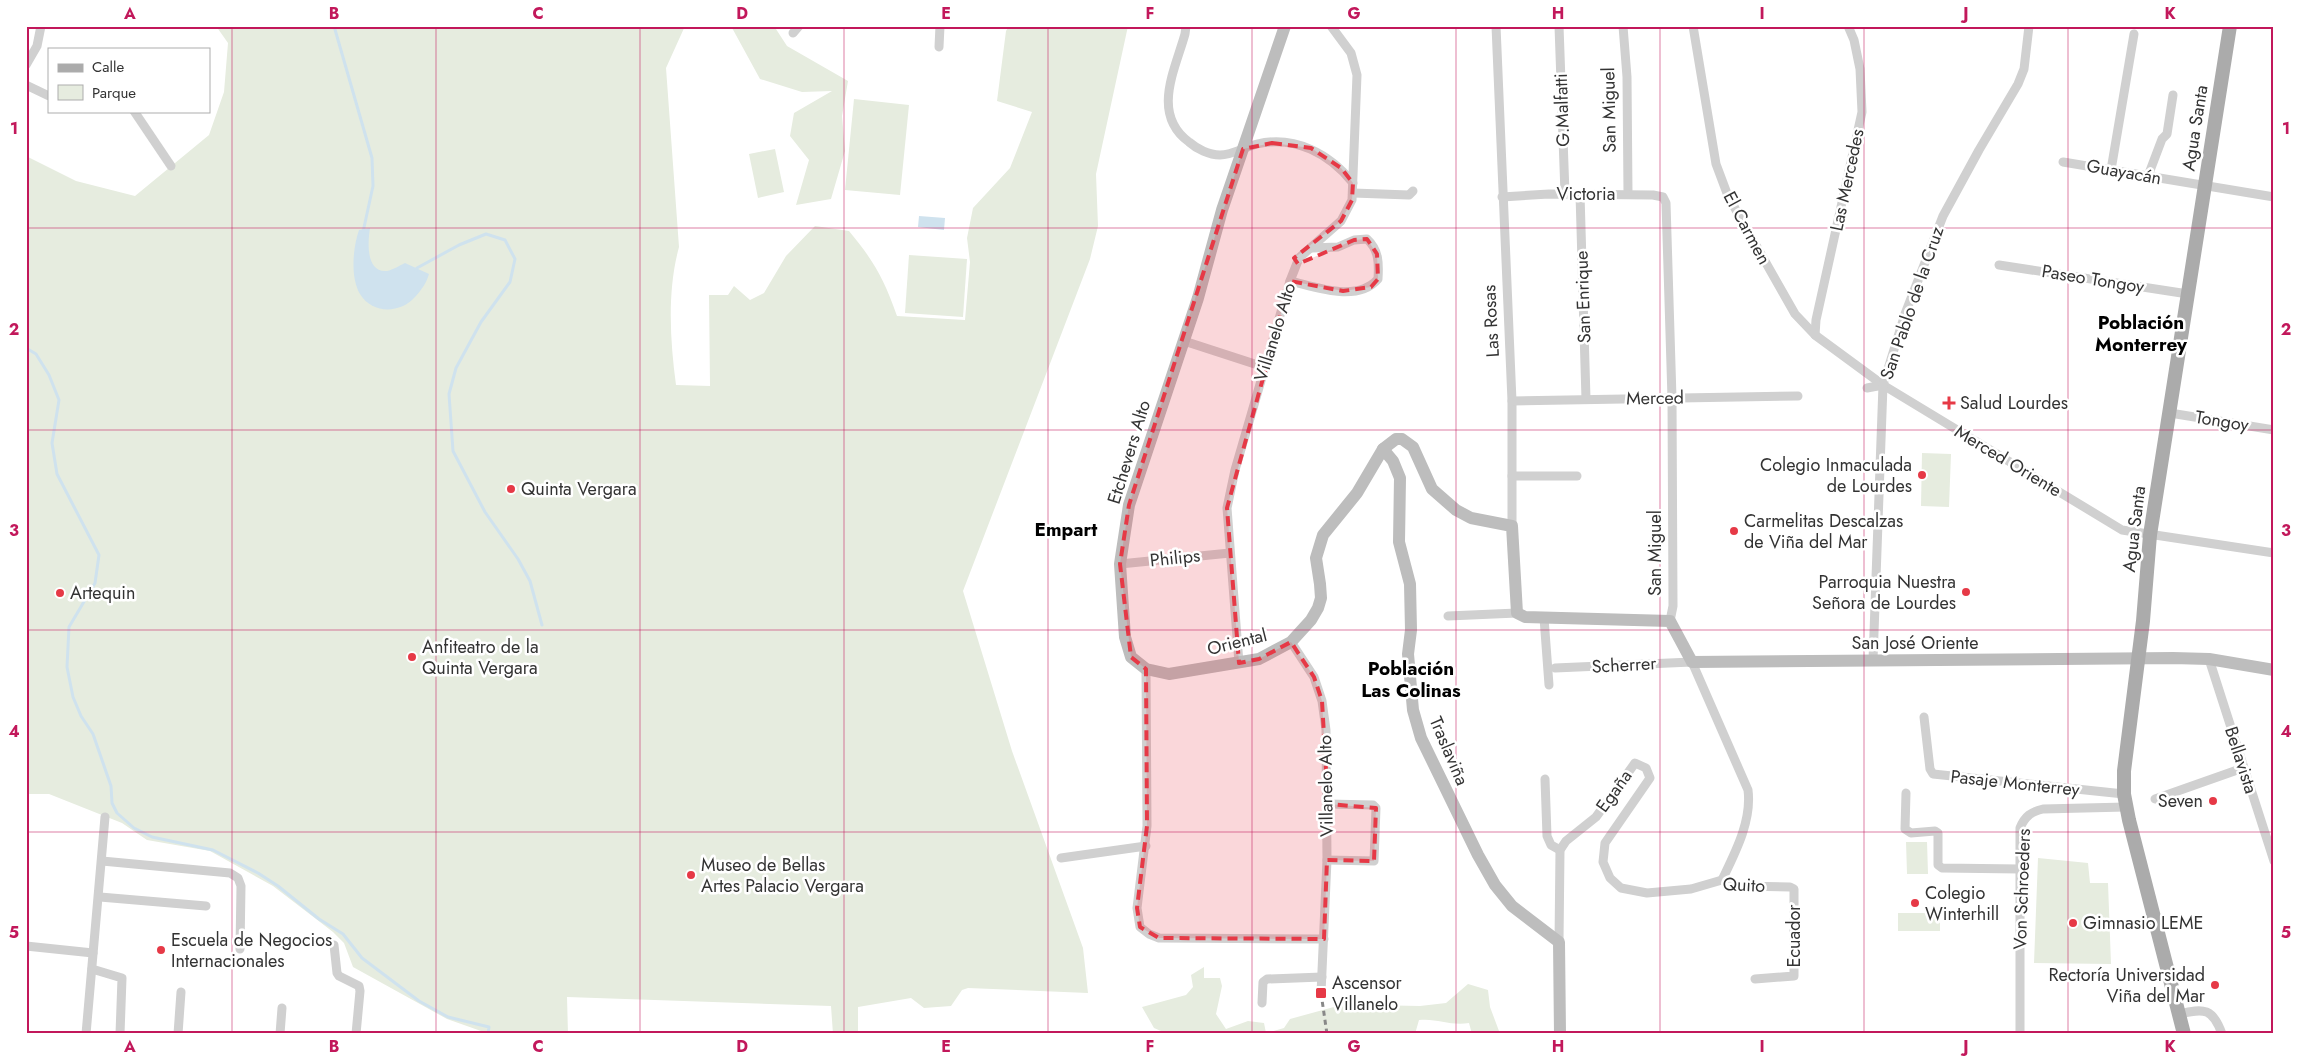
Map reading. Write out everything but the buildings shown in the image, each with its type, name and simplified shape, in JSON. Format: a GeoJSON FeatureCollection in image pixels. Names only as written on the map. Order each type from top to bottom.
{"type":"FeatureCollection","features":[{"type":"Feature","properties":{"kind":"main road","name":"Agua Santa"},"geometry":{"type":"LineString","coordinates":[[2184,1034],[2125,800],[2125,755],[2143,621],[2150,535],[2230,26]]}},
{"type":"Feature","properties":{"kind":"street"},"geometry":{"type":"LineString","coordinates":[[26,65],[37,46],[41,26]]}},
{"type":"Feature","properties":{"kind":"street"},"geometry":{"type":"LineString","coordinates":[[939,47],[940,26]]}},
{"type":"Feature","properties":{"kind":"street"},"geometry":{"type":"LineString","coordinates":[[1186,26],[1183,42],[1168,88],[1168,106],[1172,124],[1183,138],[1198,150],[1220,155],[1258,144],[1290,143],[1311,148],[1341,168],[1353,183]]}},
{"type":"Feature","properties":{"kind":"street","name":"Etchevers Alto"},"geometry":{"type":"LineString","coordinates":[[1146,669],[1131,657],[1128,648],[1120,564],[1129,505],[1184,341],[1205,274],[1222,210],[1285,26]]}},
{"type":"Feature","properties":{"kind":"street","name":"Villanelo Alto"},"geometry":{"type":"LineString","coordinates":[[1239,663],[1228,508],[1235,470],[1264,367],[1290,281],[1299,258],[1341,221],[1352,200],[1357,75],[1351,53],[1331,26]]}},
{"type":"Feature","properties":{"kind":"street","name":"Las Rosas"},"geometry":{"type":"LineString","coordinates":[[1496,26],[1512,401],[1512,526],[1518,613]]}},
{"type":"Feature","properties":{"kind":"street","name":"G.Malfatti"},"geometry":{"type":"LineString","coordinates":[[1559,26],[1565,194]]}},
{"type":"Feature","properties":{"kind":"street","name":"San Miguel"},"geometry":{"type":"LineString","coordinates":[[1623,26],[1628,194]]}},
{"type":"Feature","properties":{"kind":"street","name":"El Carmen"},"geometry":{"type":"LineString","coordinates":[[1693,26],[1716,164],[1728,196],[1795,314],[1815,335],[1883,385]]}},
{"type":"Feature","properties":{"kind":"street","name":"Las Mercedes"},"geometry":{"type":"LineString","coordinates":[[1815,335],[1816,320],[1862,112],[1860,69],[1854,40],[1848,26]]}},
{"type":"Feature","properties":{"kind":"street","name":"San Pablo de la Cruz"},"geometry":{"type":"LineString","coordinates":[[1873,660],[1883,385],[1905,314],[1943,216],[2021,76],[2029,26]]}},
{"type":"Feature","properties":{"kind":"street"},"geometry":{"type":"LineString","coordinates":[[2111,170],[2134,34]]}},
{"type":"Feature","properties":{"kind":"street"},"geometry":{"type":"LineString","coordinates":[[26,84],[48,95]]}},
{"type":"Feature","properties":{"kind":"street"},"geometry":{"type":"LineString","coordinates":[[2148,176],[2162,139],[2167,134],[2173,96]]}},
{"type":"Feature","properties":{"kind":"street"},"geometry":{"type":"LineString","coordinates":[[135,112],[171,166]]}},
{"type":"Feature","properties":{"kind":"street","name":"Guayacán"},"geometry":{"type":"LineString","coordinates":[[2063,162],[2274,197]]}},
{"type":"Feature","properties":{"kind":"street"},"geometry":{"type":"LineString","coordinates":[[1353,193],[1409,195],[1413,191]]}},
{"type":"Feature","properties":{"kind":"street","name":"San Enrique"},"geometry":{"type":"LineString","coordinates":[[1580,194],[1586,399]]}},
{"type":"Feature","properties":{"kind":"street","name":"Victoria"},"geometry":{"type":"LineString","coordinates":[[1502,197],[1628,194],[1663,197],[1666,203]]}},
{"type":"Feature","properties":{"kind":"street","name":"San Miguel"},"geometry":{"type":"LineString","coordinates":[[1666,203],[1672,398],[1673,606],[1670,621],[1692,662],[1748,790],[1749,806],[1746,821],[1722,880]]}},
{"type":"Feature","properties":{"kind":"street"},"geometry":{"type":"LineString","coordinates":[[1290,281],[1330,291],[1343,291],[1371,287],[1378,279],[1377,254],[1374,246],[1367,239],[1354,240],[1338,247],[1312,248]]}},
{"type":"Feature","properties":{"kind":"street","name":"Paseo Tongoy"},"geometry":{"type":"LineString","coordinates":[[1998,265],[2188,294]]}},
{"type":"Feature","properties":{"kind":"street"},"geometry":{"type":"LineString","coordinates":[[1184,341],[1264,367]]}},
{"type":"Feature","properties":{"kind":"street"},"geometry":{"type":"LineString","coordinates":[[1867,388],[1883,385]]}},
{"type":"Feature","properties":{"kind":"street","name":"Merced Oriente"},"geometry":{"type":"LineString","coordinates":[[1883,385],[2122,530],[2274,553]]}},
{"type":"Feature","properties":{"kind":"street","name":"Merced"},"geometry":{"type":"LineString","coordinates":[[1512,401],[1798,396]]}},
{"type":"Feature","properties":{"kind":"street","name":"Tongoy"},"geometry":{"type":"LineString","coordinates":[[2170,413],[2274,430]]}},
{"type":"Feature","properties":{"kind":"street"},"geometry":{"type":"LineString","coordinates":[[1383,449],[1396,439],[1408,442],[1417,453],[1432,489],[1442,500],[1470,518],[1512,526]]}},
{"type":"Feature","properties":{"kind":"street","name":"Oriental"},"geometry":{"type":"LineString","coordinates":[[1146,669],[1169,674],[1239,663],[1259,659],[1291,642],[1311,620],[1318,608],[1320,584],[1316,558],[1323,534],[1357,493],[1383,449]]}},
{"type":"Feature","properties":{"kind":"street","name":"Traslaviña"},"geometry":{"type":"LineString","coordinates":[[1383,449],[1393,461],[1400,478],[1399,542],[1410,584],[1411,630],[1408,654],[1413,710],[1421,738],[1478,855],[1495,885],[1512,906],[1560,942]]}},
{"type":"Feature","properties":{"kind":"street"},"geometry":{"type":"LineString","coordinates":[[1512,476],[1577,476]]}},
{"type":"Feature","properties":{"kind":"street","name":"Philips"},"geometry":{"type":"LineString","coordinates":[[1120,564],[1230,553]]}},
{"type":"Feature","properties":{"kind":"street"},"geometry":{"type":"LineString","coordinates":[[1448,616],[1518,613],[1525,617],[1544,618],[1670,621]]}},
{"type":"Feature","properties":{"kind":"street"},"geometry":{"type":"LineString","coordinates":[[1544,618],[1549,685]]}},
{"type":"Feature","properties":{"kind":"street","name":"Villanelo Alto"},"geometry":{"type":"LineString","coordinates":[[1291,642],[1314,677],[1322,701],[1326,730],[1327,860],[1321,993]]}},
{"type":"Feature","properties":{"kind":"street","name":"San José Oriente"},"geometry":{"type":"LineString","coordinates":[[1692,662],[2210,659],[2274,670]]}},
{"type":"Feature","properties":{"kind":"street","name":"Bellavista"},"geometry":{"type":"LineString","coordinates":[[2210,659],[2274,861]]}},
{"type":"Feature","properties":{"kind":"street","name":"Scherrer"},"geometry":{"type":"LineString","coordinates":[[1555,668],[1692,662]]}},
{"type":"Feature","properties":{"kind":"street"},"geometry":{"type":"LineString","coordinates":[[1146,669],[1146,846],[1137,908],[1140,927],[1149,934],[1159,938],[1324,938]]}},
{"type":"Feature","properties":{"kind":"street","name":"Pasaje Monterrey"},"geometry":{"type":"LineString","coordinates":[[1924,717],[1930,769],[1933,774],[2125,800]]}},
{"type":"Feature","properties":{"kind":"street","name":"Egaña"},"geometry":{"type":"LineString","coordinates":[[1560,850],[1596,817],[1633,765],[1638,764],[1646,768],[1650,778],[1604,844],[1603,862],[1610,878],[1621,888],[1635,892]]}},
{"type":"Feature","properties":{"kind":"street"},"geometry":{"type":"LineString","coordinates":[[2155,798],[2243,768]]}},
{"type":"Feature","properties":{"kind":"street"},"geometry":{"type":"LineString","coordinates":[[1545,779],[1547,836],[1551,845],[1560,850],[1560,1034]]}},
{"type":"Feature","properties":{"kind":"street"},"geometry":{"type":"LineString","coordinates":[[1906,793],[1905,829],[1911,833],[1935,831],[1938,833],[1938,864],[1942,868],[2020,869]]}},
{"type":"Feature","properties":{"kind":"street","name":"Von Schroeders"},"geometry":{"type":"LineString","coordinates":[[2020,1034],[2020,828],[2024,819],[2032,812],[2043,809],[2125,800]]}},
{"type":"Feature","properties":{"kind":"street"},"geometry":{"type":"LineString","coordinates":[[1327,860],[1374,862],[1376,808],[1373,805],[1328,804]]}},
{"type":"Feature","properties":{"kind":"street"},"geometry":{"type":"LineString","coordinates":[[86,1034],[100,896],[105,817]]}},
{"type":"Feature","properties":{"kind":"street"},"geometry":{"type":"LineString","coordinates":[[1061,858],[1146,846]]}},
{"type":"Feature","properties":{"kind":"street"},"geometry":{"type":"LineString","coordinates":[[102,861],[230,873],[238,878],[241,886],[240,949]]}},
{"type":"Feature","properties":{"kind":"street","name":"Quito"},"geometry":{"type":"LineString","coordinates":[[1635,892],[1647,894],[1691,889],[1722,880],[1730,885],[1792,888]]}},
{"type":"Feature","properties":{"kind":"street","name":"Ecuador"},"geometry":{"type":"LineString","coordinates":[[1755,979],[1794,976],[1792,888]]}},
{"type":"Feature","properties":{"kind":"street"},"geometry":{"type":"LineString","coordinates":[[100,896],[206,906]]}},
{"type":"Feature","properties":{"kind":"street"},"geometry":{"type":"LineString","coordinates":[[334,945],[337,973],[339,976],[359,986],[356,1034]]}},
{"type":"Feature","properties":{"kind":"street"},"geometry":{"type":"LineString","coordinates":[[26,946],[93,953]]}},
{"type":"Feature","properties":{"kind":"street"},"geometry":{"type":"LineString","coordinates":[[92,969],[122,978],[120,1034]]}},
{"type":"Feature","properties":{"kind":"street"},"geometry":{"type":"LineString","coordinates":[[1262,1002],[1263,982],[1268,979],[1322,977]]}},
{"type":"Feature","properties":{"kind":"street"},"geometry":{"type":"LineString","coordinates":[[178,1034],[181,992]]}},
{"type":"Feature","properties":{"kind":"street"},"geometry":{"type":"LineString","coordinates":[[280,1034],[282,1008]]}},
{"type":"Feature","properties":{"kind":"street"},"geometry":{"type":"LineString","coordinates":[[2179,1014],[2201,1010],[2210,1013],[2218,1021],[2222,1034]]}},
{"type":"Feature","properties":{"kind":"highlighted area"},"geometry":{"type":"Polygon","coordinates":[[[1272,143],[1311,148],[1341,168],[1353,183],[1352,200],[1341,221],[1294,258],[1298,264],[1354,240],[1367,239],[1377,254],[1378,279],[1371,287],[1343,291],[1290,281],[1227,508],[1239,663],[1259,659],[1291,642],[1314,677],[1322,701],[1328,804],[1376,808],[1374,861],[1327,860],[1324,939],[1159,938],[1140,927],[1137,908],[1147,826],[1146,669],[1131,657],[1120,564],[1129,505],[1243,149],[1272,143]]]}},
{"type":"Feature","properties":{"kind":"green space","name":"Quinta Vergara"},"geometry":{"type":"Polygon","coordinates":[[[216,26],[685,26],[666,68],[679,247],[671,298],[672,351],[676,385],[710,386],[709,295],[728,295],[734,286],[750,300],[764,293],[786,256],[815,226],[849,231],[878,271],[897,316],[965,320],[970,262],[967,238],[973,208],[1010,168],[1032,112],[997,101],[1006,31],[1009,26],[1128,26],[1096,174],[1098,226],[1090,259],[963,591],[1012,751],[1083,948],[1088,993],[968,988],[962,990],[951,1006],[924,1008],[911,998],[858,1007],[858,1034],[833,1034],[831,1006],[567,997],[568,1034],[482,1034],[481,1031],[447,1019],[353,967],[344,943],[333,932],[273,886],[210,851],[147,840],[122,823],[49,794],[26,794],[26,156],[76,181],[135,196],[209,135],[224,92],[228,43],[216,26]]]}},
{"type":"Feature","properties":{"kind":"green space"},"geometry":{"type":"Polygon","coordinates":[[[731,26],[774,26],[787,46],[848,81],[842,116],[845,151],[831,199],[796,205],[809,160],[790,136],[794,113],[832,91],[802,92],[760,79],[731,26]]]}},
{"type":"Feature","properties":{"kind":"green space"},"geometry":{"type":"Polygon","coordinates":[[[854,99],[909,105],[900,195],[845,190],[854,99]]]}},
{"type":"Feature","properties":{"kind":"green space"},"geometry":{"type":"Polygon","coordinates":[[[775,149],[784,192],[758,198],[749,154],[775,149]]]}},
{"type":"Feature","properties":{"kind":"green space"},"geometry":{"type":"Polygon","coordinates":[[[909,255],[967,259],[963,317],[905,313],[909,255]]]}},
{"type":"Feature","properties":{"kind":"green space"},"geometry":{"type":"Polygon","coordinates":[[[1922,453],[1951,454],[1949,507],[1921,506],[1922,453]]]}},
{"type":"Feature","properties":{"kind":"green space"},"geometry":{"type":"Polygon","coordinates":[[[1906,842],[1927,842],[1928,874],[1907,874],[1906,842]]]}},
{"type":"Feature","properties":{"kind":"green space","name":"Gimnasio LEME"},"geometry":{"type":"Polygon","coordinates":[[[2038,858],[2088,863],[2090,883],[2108,883],[2111,964],[2034,963],[2038,858]]]}},
{"type":"Feature","properties":{"kind":"green space"},"geometry":{"type":"Polygon","coordinates":[[[1898,913],[1940,913],[1940,931],[1898,931],[1898,913]]]}},
{"type":"Feature","properties":{"kind":"green space"},"geometry":{"type":"Polygon","coordinates":[[[1204,967],[1204,978],[1220,978],[1222,986],[1216,1014],[1226,1029],[1248,1021],[1264,1023],[1266,1033],[1284,1028],[1290,1019],[1352,1002],[1370,1005],[1420,1006],[1446,1003],[1468,984],[1488,990],[1490,1007],[1499,1031],[1472,1034],[1469,1023],[1456,1024],[1432,1020],[1419,1020],[1415,1034],[1168,1034],[1154,1028],[1142,1007],[1186,995],[1193,987],[1191,975],[1204,967]]]}},
{"type":"Feature","properties":{"kind":"water"},"geometry":{"type":"Polygon","coordinates":[[[919,216],[945,218],[944,230],[918,227],[919,216]]]}},
{"type":"Feature","properties":{"kind":"water"},"geometry":{"type":"Polygon","coordinates":[[[370,228],[369,255],[375,267],[387,271],[405,263],[429,274],[425,284],[415,297],[395,309],[372,306],[360,294],[357,287],[353,262],[357,237],[359,230],[370,228]]]}},
{"type":"Feature","properties":{"kind":"waterway"},"geometry":{"type":"LineString","coordinates":[[334,26],[372,158],[373,186],[363,232]]}},
{"type":"Feature","properties":{"kind":"waterway"},"geometry":{"type":"LineString","coordinates":[[415,272],[417,268],[459,245],[486,234],[505,240],[515,259],[510,282],[481,322],[456,368],[449,394],[453,451],[485,512],[518,559],[530,581],[542,625]]}},
{"type":"Feature","properties":{"kind":"waterway"},"geometry":{"type":"LineString","coordinates":[[26,348],[36,354],[49,375],[59,400],[52,443],[57,474],[99,555],[95,583],[69,627],[67,667],[73,697],[81,716],[93,734],[111,786],[112,803],[117,813],[134,828],[152,837],[213,850],[258,873],[278,886],[319,919],[343,934],[362,958],[419,1001],[448,1017],[489,1027],[488,1034]]}},
{"type":"Feature","properties":{"kind":"railway"},"geometry":{"type":"LineString","coordinates":[[1321,993],[1327,1034]]}},
{"type":"Feature","properties":{"kind":"place","name":"Salud Lourdes"},"geometry":{"type":"Point","coordinates":[1949,403]}},
{"type":"Feature","properties":{"kind":"place","name":"Colegio Inmaculada de Lourdes"},"geometry":{"type":"Point","coordinates":[1922,475]}},
{"type":"Feature","properties":{"kind":"place","name":"Quinta Vergara"},"geometry":{"type":"Point","coordinates":[511,489]}},
{"type":"Feature","properties":{"kind":"place","name":"Carmelitas Descalzas de Viña del Mar"},"geometry":{"type":"Point","coordinates":[1734,531]}},
{"type":"Feature","properties":{"kind":"place","name":"Parroquia Nuestra Señora de Lourdes"},"geometry":{"type":"Point","coordinates":[1966,592]}},
{"type":"Feature","properties":{"kind":"place","name":"Artequin"},"geometry":{"type":"Point","coordinates":[60,593]}},
{"type":"Feature","properties":{"kind":"place","name":"Anfiteatro de la Quinta Vergara"},"geometry":{"type":"Point","coordinates":[412,657]}},
{"type":"Feature","properties":{"kind":"place","name":"Seven"},"geometry":{"type":"Point","coordinates":[2213,801]}},
{"type":"Feature","properties":{"kind":"place","name":"Museo de Bellas Artes Palacio Vergara"},"geometry":{"type":"Point","coordinates":[691,875]}},
{"type":"Feature","properties":{"kind":"place","name":"Colegio Winterhill"},"geometry":{"type":"Point","coordinates":[1915,903]}},
{"type":"Feature","properties":{"kind":"place","name":"Gimnasio LEME"},"geometry":{"type":"Point","coordinates":[2073,923]}},
{"type":"Feature","properties":{"kind":"place","name":"Escuela de Negocios Internacionales"},"geometry":{"type":"Point","coordinates":[161,950]}},
{"type":"Feature","properties":{"kind":"place","name":"Rectoría Universidad Viña del Mar"},"geometry":{"type":"Point","coordinates":[2215,985]}},
{"type":"Feature","properties":{"kind":"place","name":"Ascensor Villanelo"},"geometry":{"type":"Point","coordinates":[1321,993]}},
{"type":"Feature","properties":{"kind":"district","name":"Población Monterrey"},"geometry":{"type":"Point","coordinates":[2141,333]}},
{"type":"Feature","properties":{"kind":"district","name":"Empart"},"geometry":{"type":"Point","coordinates":[1066,529]}},
{"type":"Feature","properties":{"kind":"district","name":"Población Las Colinas"},"geometry":{"type":"Point","coordinates":[1411,679]}}]}
